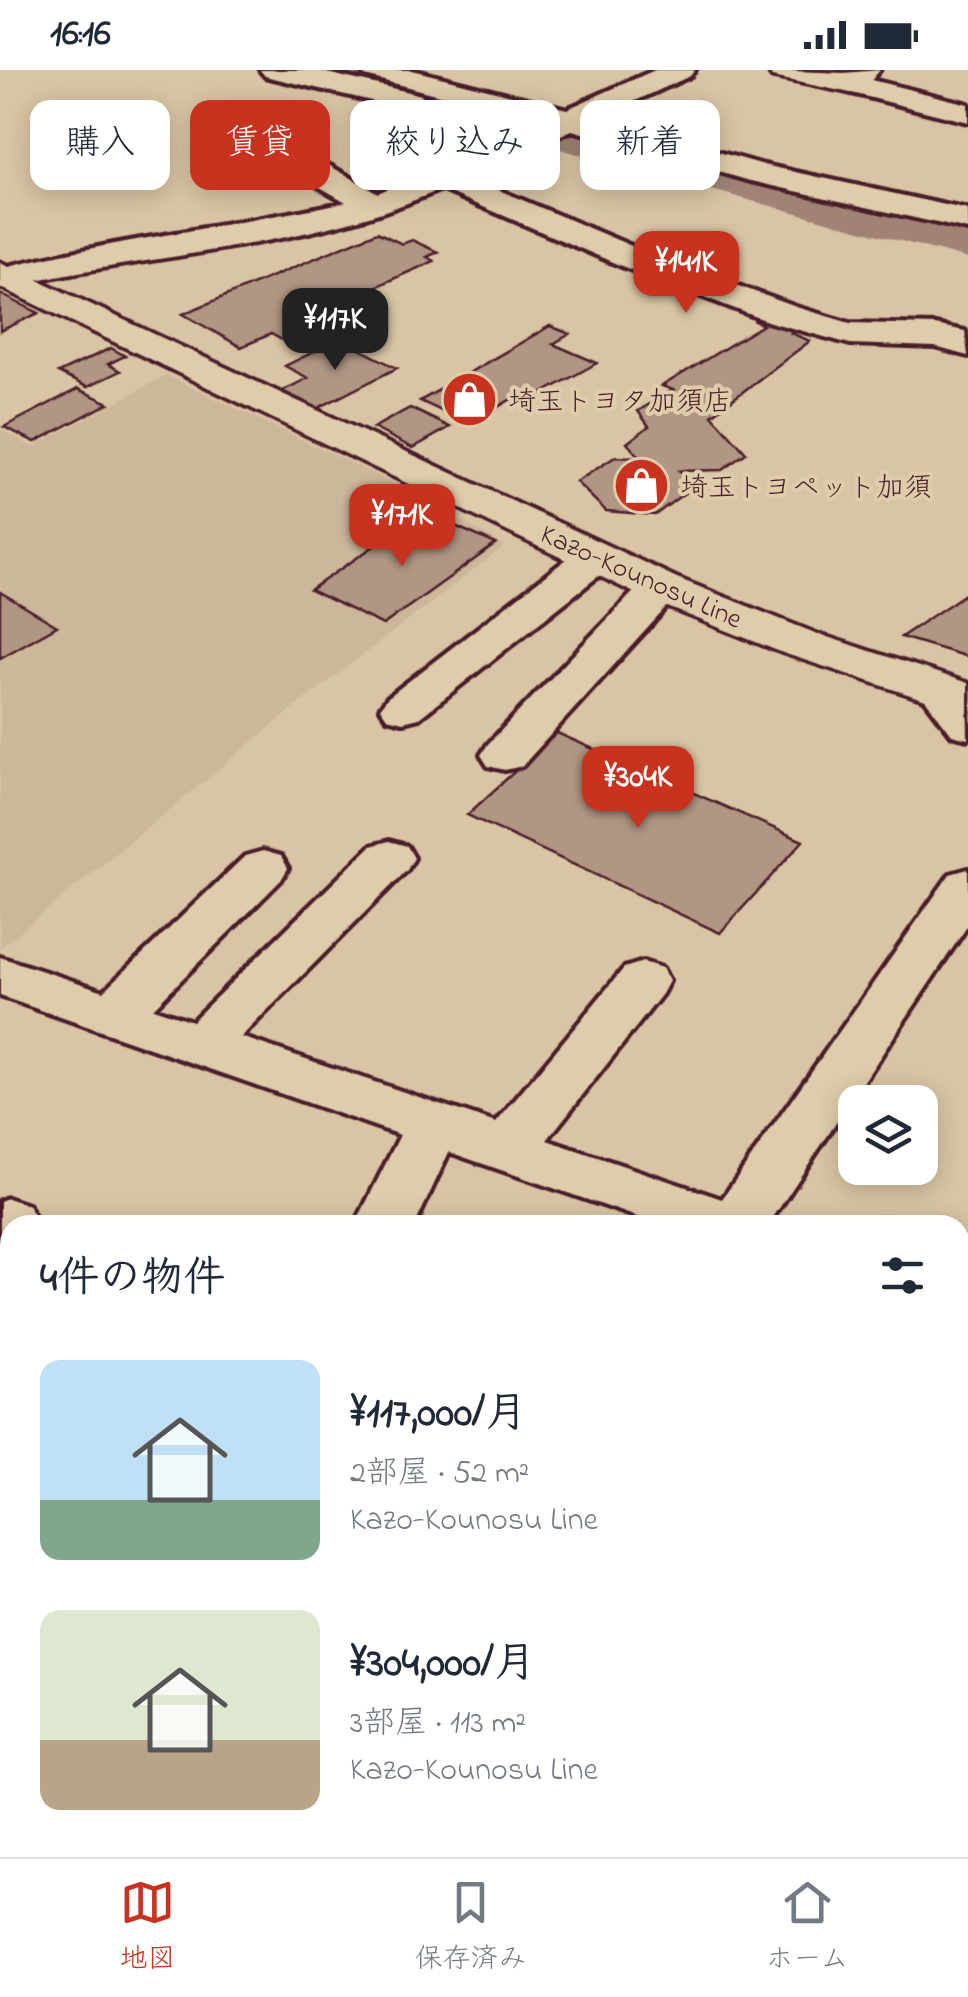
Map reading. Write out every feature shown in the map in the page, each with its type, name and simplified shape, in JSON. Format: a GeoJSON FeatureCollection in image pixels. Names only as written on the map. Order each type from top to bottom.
{"type":"FeatureCollection","features":[{"type":"Feature","properties":{"kind":"main road"},"geometry":{"type":"LineString","coordinates":[[783,70],[857,77]]}},
{"type":"Feature","properties":{"kind":"main road","name":"Kazo-Kounosu Line"},"geometry":{"type":"LineString","coordinates":[[2,276],[661,588],[960,706]]}},
{"type":"Feature","properties":{"kind":"street"},"geometry":{"type":"LineString","coordinates":[[275,70],[418,100]]}},
{"type":"Feature","properties":{"kind":"street"},"geometry":{"type":"LineString","coordinates":[[375,70],[464,100]]}},
{"type":"Feature","properties":{"kind":"street"},"geometry":{"type":"LineString","coordinates":[[560,125],[680,70]]}},
{"type":"Feature","properties":{"kind":"street"},"geometry":{"type":"LineString","coordinates":[[857,77],[968,113]]}},
{"type":"Feature","properties":{"kind":"street"},"geometry":{"type":"LineString","coordinates":[[560,131],[968,220]]}},
{"type":"Feature","properties":{"kind":"street"},"geometry":{"type":"LineString","coordinates":[[560,134],[613,162],[812,208]]}},
{"type":"Feature","properties":{"kind":"street"},"geometry":{"type":"LineString","coordinates":[[330,179],[377,206]]}},
{"type":"Feature","properties":{"kind":"street"},"geometry":{"type":"LineString","coordinates":[[2,276],[377,206],[417,190]]}},
{"type":"Feature","properties":{"kind":"street"},"geometry":{"type":"LineString","coordinates":[[470,190],[706,289],[839,332],[950,336],[968,345]]}},
{"type":"Feature","properties":{"kind":"street"},"geometry":{"type":"LineString","coordinates":[[402,708],[596,557]]}},
{"type":"Feature","properties":{"kind":"street"},"geometry":{"type":"LineString","coordinates":[[506,755],[661,588]]}},
{"type":"Feature","properties":{"kind":"street"},"geometry":{"type":"LineString","coordinates":[[206,1044],[213,1032],[389,858]]}},
{"type":"Feature","properties":{"kind":"street"},"geometry":{"type":"LineString","coordinates":[[116,1012],[263,868]]}},
{"type":"Feature","properties":{"kind":"street"},"geometry":{"type":"LineString","coordinates":[[739,1215],[968,886]]}},
{"type":"Feature","properties":{"kind":"street"},"geometry":{"type":"LineString","coordinates":[[0,976],[116,1012],[703,1215]]}},
{"type":"Feature","properties":{"kind":"street"},"geometry":{"type":"LineString","coordinates":[[509,1148],[643,981]]}},
{"type":"Feature","properties":{"kind":"street"},"geometry":{"type":"LineString","coordinates":[[390,1215],[434,1124]]}},
{"type":"Feature","properties":{"kind":"shaded area"},"geometry":{"type":"Polygon","coordinates":[[[166,375],[412,492],[505,546],[299,704],[0,948],[0,429],[33,447],[166,375]]]}},
{"type":"Feature","properties":{"kind":"building"},"geometry":{"type":"Polygon","coordinates":[[[377,232],[402,244],[412,240],[438,252],[427,257],[434,261],[345,300],[356,305],[315,323],[335,334],[300,350],[271,334],[241,347],[183,314],[377,232]]]}},
{"type":"Feature","properties":{"kind":"building"},"geometry":{"type":"Polygon","coordinates":[[[0,294],[39,313],[0,331],[0,294]]]}},
{"type":"Feature","properties":{"kind":"building"},"geometry":{"type":"Polygon","coordinates":[[[766,315],[799,328],[791,333],[810,341],[712,415],[746,453],[722,470],[678,471],[694,486],[655,515],[606,511],[576,482],[615,457],[640,458],[627,443],[649,426],[638,411],[673,390],[662,386],[763,325],[755,321],[766,315]]]}},
{"type":"Feature","properties":{"kind":"building"},"geometry":{"type":"Polygon","coordinates":[[[550,326],[570,334],[553,344],[597,363],[525,403],[515,397],[469,424],[420,401],[550,326]]]}},
{"type":"Feature","properties":{"kind":"building"},"geometry":{"type":"Polygon","coordinates":[[[340,339],[397,368],[316,409],[282,391],[308,378],[285,366],[340,339]]]}},
{"type":"Feature","properties":{"kind":"building"},"geometry":{"type":"Polygon","coordinates":[[[111,348],[125,356],[108,364],[120,371],[87,387],[58,373],[111,348]]]}},
{"type":"Feature","properties":{"kind":"building"},"geometry":{"type":"Polygon","coordinates":[[[78,389],[109,403],[35,442],[4,427],[78,389]]]}},
{"type":"Feature","properties":{"kind":"building"},"geometry":{"type":"Polygon","coordinates":[[[410,408],[450,427],[413,448],[373,428],[410,408]]]}},
{"type":"Feature","properties":{"kind":"building"},"geometry":{"type":"Polygon","coordinates":[[[439,519],[496,544],[383,625],[310,590],[409,522],[424,529],[439,519]]]}},
{"type":"Feature","properties":{"kind":"building"},"geometry":{"type":"Polygon","coordinates":[[[0,592],[57,626],[0,658],[0,592]]]}},
{"type":"Feature","properties":{"kind":"building"},"geometry":{"type":"Polygon","coordinates":[[[968,592],[968,657],[901,637],[968,592]]]}},
{"type":"Feature","properties":{"kind":"building"},"geometry":{"type":"Polygon","coordinates":[[[557,733],[803,841],[720,933],[467,815],[557,733]]]}},
{"type":"Feature","properties":{"kind":"waterway"},"geometry":{"type":"LineString","coordinates":[[319,70],[968,243]]}},
{"type":"Feature","properties":{"kind":"place","name":"埼玉トヨタ加須店"},"geometry":{"type":"Point","coordinates":[469,400]}},
{"type":"Feature","properties":{"kind":"place","name":"埼玉トヨペット加須"},"geometry":{"type":"Point","coordinates":[641,486]}}]}
